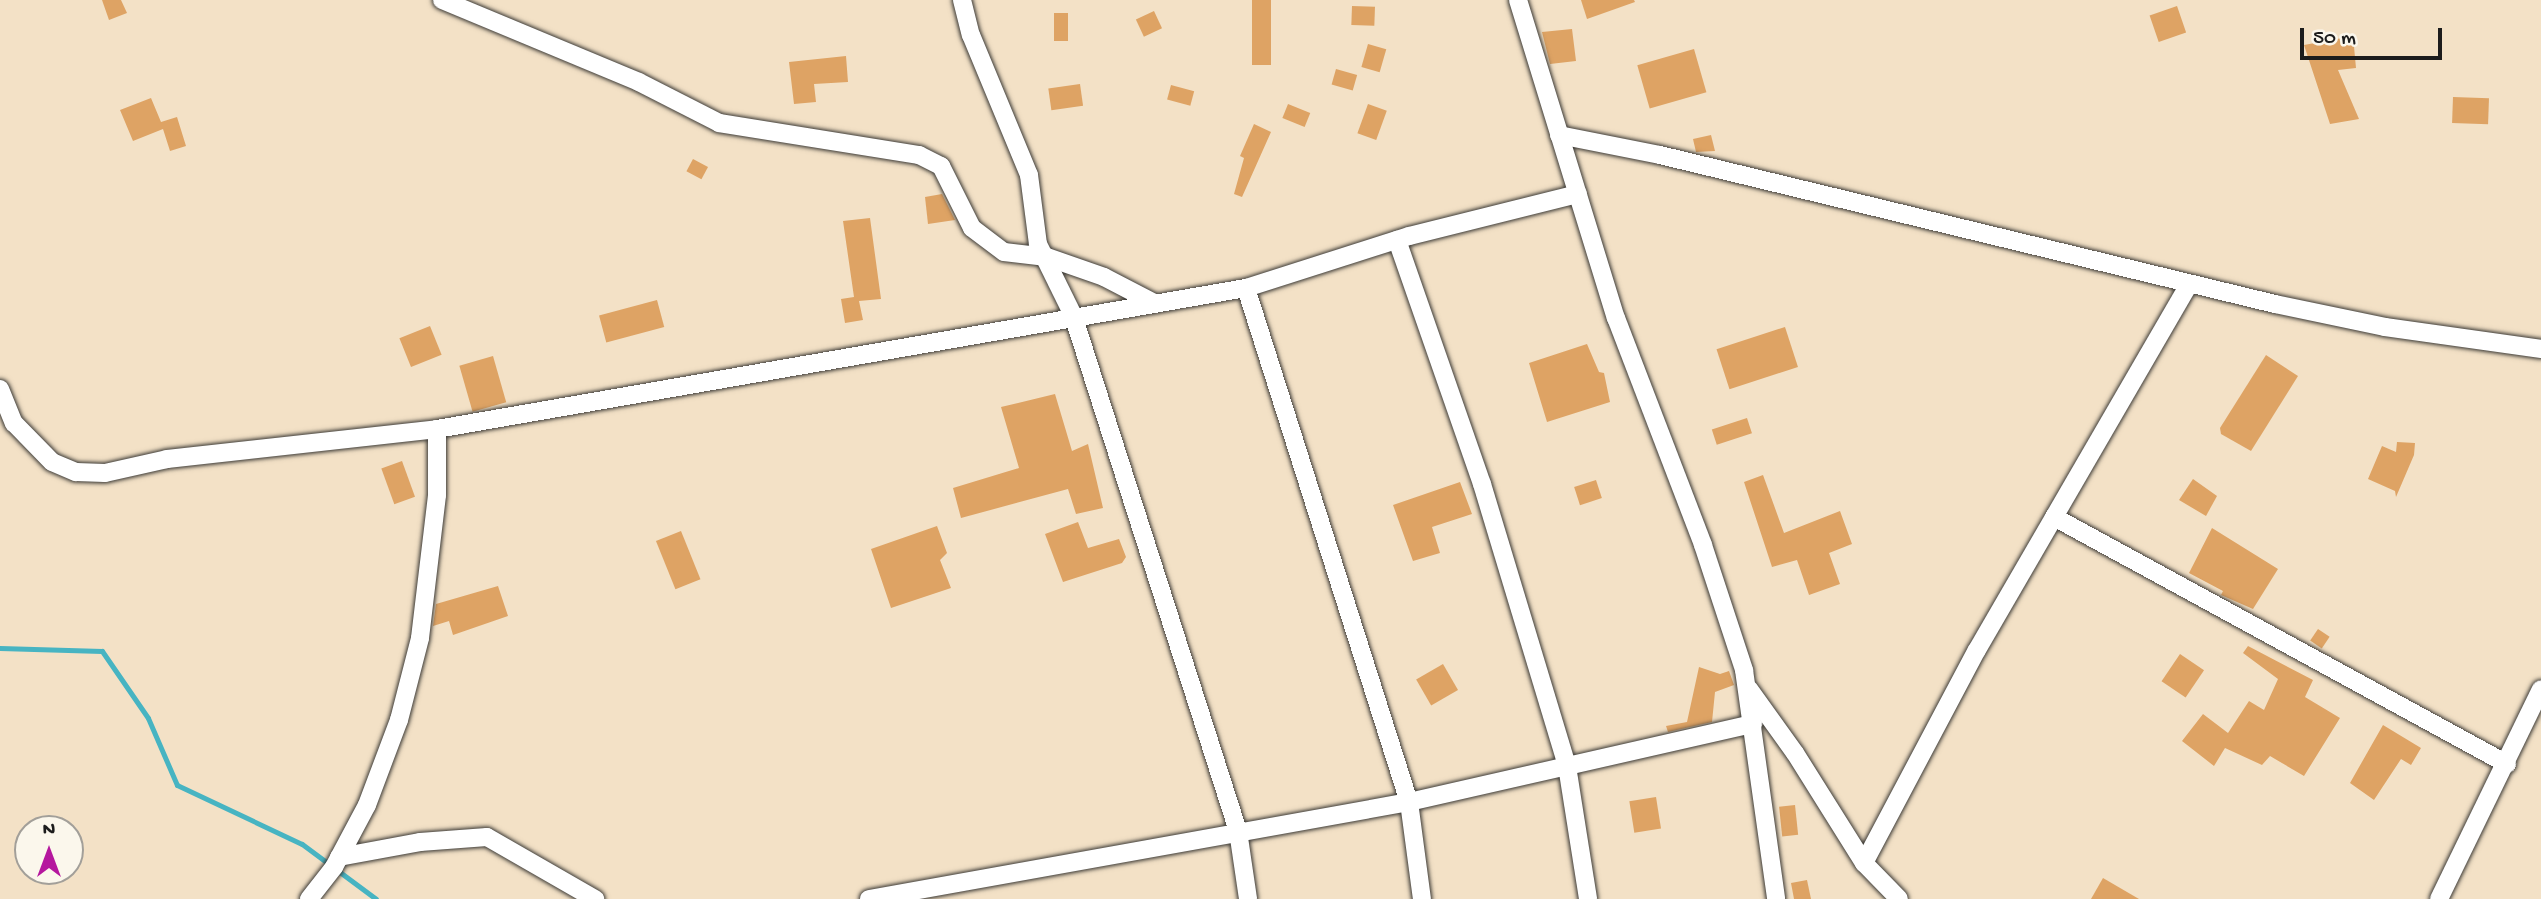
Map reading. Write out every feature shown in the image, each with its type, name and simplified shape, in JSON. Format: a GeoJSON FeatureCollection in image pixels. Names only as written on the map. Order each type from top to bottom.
{"type":"FeatureCollection","features":[{"type":"Feature","properties":{"kind":"street"},"geometry":{"type":"LineString","coordinates":[[442,0],[639,82],[719,123],[919,155],[941,166],[972,228],[1004,251],[1047,257],[1104,277],[1154,303]]}},
{"type":"Feature","properties":{"kind":"street"},"geometry":{"type":"LineString","coordinates":[[962,0],[971,35],[1029,175],[1038,244],[1047,257],[1073,315],[1238,831],[1248,899]]}},
{"type":"Feature","properties":{"kind":"street"},"geometry":{"type":"LineString","coordinates":[[1518,0],[1616,318],[1703,545],[1748,689],[1776,899]]}},
{"type":"Feature","properties":{"kind":"street"},"geometry":{"type":"LineString","coordinates":[[1559,135],[1660,155],[2189,284],[2385,327],[2541,349]]}},
{"type":"Feature","properties":{"kind":"street"},"geometry":{"type":"LineString","coordinates":[[0,389],[14,423],[52,463],[76,472],[105,472],[167,459],[438,429],[1073,315],[1246,288],[1397,240],[1578,194]]}},
{"type":"Feature","properties":{"kind":"street"},"geometry":{"type":"LineString","coordinates":[[1397,240],[1482,484],[1567,766],[1588,899]]}},
{"type":"Feature","properties":{"kind":"street"},"geometry":{"type":"LineString","coordinates":[[1864,863],[2054,517],[2189,284]]}},
{"type":"Feature","properties":{"kind":"street"},"geometry":{"type":"LineString","coordinates":[[1246,288],[1409,802],[1422,899]]}},
{"type":"Feature","properties":{"kind":"street"},"geometry":{"type":"LineString","coordinates":[[309,899],[340,857],[367,805],[399,720],[420,638],[437,495],[438,429]]}},
{"type":"Feature","properties":{"kind":"street"},"geometry":{"type":"LineString","coordinates":[[2054,517],[2507,764]]}},
{"type":"Feature","properties":{"kind":"street"},"geometry":{"type":"LineString","coordinates":[[1748,689],[1795,752],[1864,863],[1899,899]]}},
{"type":"Feature","properties":{"kind":"street"},"geometry":{"type":"LineString","coordinates":[[2439,899],[2507,764],[2541,689]]}},
{"type":"Feature","properties":{"kind":"street"},"geometry":{"type":"LineString","coordinates":[[869,899],[1409,802],[1753,724]]}},
{"type":"Feature","properties":{"kind":"street"},"geometry":{"type":"LineString","coordinates":[[340,857],[420,842],[487,837],[595,899]]}},
{"type":"Feature","properties":{"kind":"building"},"geometry":{"type":"Polygon","coordinates":[[[102,0],[121,0],[127,13],[109,20],[102,0]]]}},
{"type":"Feature","properties":{"kind":"building"},"geometry":{"type":"Polygon","coordinates":[[[1252,0],[1271,0],[1271,65],[1252,65],[1252,0]]]}},
{"type":"Feature","properties":{"kind":"building"},"geometry":{"type":"Polygon","coordinates":[[[1581,0],[1634,0],[1635,2],[1587,19],[1581,0]]]}},
{"type":"Feature","properties":{"kind":"building"},"geometry":{"type":"Polygon","coordinates":[[[1352,6],[1375,7],[1374,26],[1351,25],[1352,6]]]}},
{"type":"Feature","properties":{"kind":"building"},"geometry":{"type":"Polygon","coordinates":[[[2177,6],[2186,32],[2159,42],[2150,15],[2177,6]]]}},
{"type":"Feature","properties":{"kind":"building"},"geometry":{"type":"Polygon","coordinates":[[[1154,11],[1162,28],[1144,37],[1136,19],[1154,11]]]}},
{"type":"Feature","properties":{"kind":"building"},"geometry":{"type":"Polygon","coordinates":[[[1054,13],[1068,13],[1068,41],[1054,41],[1054,13]]]}},
{"type":"Feature","properties":{"kind":"building"},"geometry":{"type":"Polygon","coordinates":[[[1572,29],[1576,61],[1550,64],[1542,32],[1572,29]]]}},
{"type":"Feature","properties":{"kind":"building"},"geometry":{"type":"Polygon","coordinates":[[[2353,36],[2356,68],[2338,70],[2359,119],[2330,124],[2304,45],[2353,36]]]}},
{"type":"Feature","properties":{"kind":"building"},"geometry":{"type":"Polygon","coordinates":[[[1368,44],[1386,49],[1380,72],[1361,67],[1368,44]]]}},
{"type":"Feature","properties":{"kind":"building"},"geometry":{"type":"Polygon","coordinates":[[[1694,49],[1706,92],[1650,109],[1637,65],[1694,49]]]}},
{"type":"Feature","properties":{"kind":"building"},"geometry":{"type":"Polygon","coordinates":[[[846,56],[848,82],[814,84],[816,102],[794,104],[789,62],[846,56]]]}},
{"type":"Feature","properties":{"kind":"building"},"geometry":{"type":"Polygon","coordinates":[[[1336,69],[1357,75],[1353,90],[1332,84],[1336,69]]]}},
{"type":"Feature","properties":{"kind":"building"},"geometry":{"type":"Polygon","coordinates":[[[1080,84],[1083,106],[1051,110],[1048,88],[1080,84]]]}},
{"type":"Feature","properties":{"kind":"building"},"geometry":{"type":"Polygon","coordinates":[[[1171,85],[1194,91],[1190,106],[1167,99],[1171,85]]]}},
{"type":"Feature","properties":{"kind":"building"},"geometry":{"type":"Polygon","coordinates":[[[2453,97],[2489,98],[2488,124],[2452,123],[2453,97]]]}},
{"type":"Feature","properties":{"kind":"building"},"geometry":{"type":"Polygon","coordinates":[[[151,98],[161,122],[177,117],[186,146],[170,151],[163,129],[133,141],[120,110],[151,98]]]}},
{"type":"Feature","properties":{"kind":"building"},"geometry":{"type":"Polygon","coordinates":[[[1288,104],[1310,113],[1305,127],[1282,118],[1288,104]]]}},
{"type":"Feature","properties":{"kind":"building"},"geometry":{"type":"Polygon","coordinates":[[[1368,104],[1387,111],[1376,140],[1357,133],[1368,104]]]}},
{"type":"Feature","properties":{"kind":"building"},"geometry":{"type":"Polygon","coordinates":[[[1254,124],[1271,132],[1242,197],[1234,194],[1244,158],[1240,156],[1254,124]]]}},
{"type":"Feature","properties":{"kind":"building"},"geometry":{"type":"Polygon","coordinates":[[[1711,135],[1715,151],[1696,152],[1693,139],[1711,135]]]}},
{"type":"Feature","properties":{"kind":"building"},"geometry":{"type":"Polygon","coordinates":[[[693,159],[708,167],[701,179],[686,171],[693,159]]]}},
{"type":"Feature","properties":{"kind":"building"},"geometry":{"type":"Polygon","coordinates":[[[942,194],[955,220],[928,224],[925,197],[942,194]]]}},
{"type":"Feature","properties":{"kind":"building"},"geometry":{"type":"Polygon","coordinates":[[[870,218],[881,299],[859,301],[863,320],[845,323],[841,299],[854,297],[843,221],[870,218]]]}},
{"type":"Feature","properties":{"kind":"building"},"geometry":{"type":"Polygon","coordinates":[[[657,300],[664,327],[606,343],[599,316],[657,300]]]}},
{"type":"Feature","properties":{"kind":"building"},"geometry":{"type":"Polygon","coordinates":[[[430,326],[442,355],[411,367],[399,338],[430,326]]]}},
{"type":"Feature","properties":{"kind":"building"},"geometry":{"type":"Polygon","coordinates":[[[1785,327],[1798,367],[1730,389],[1717,349],[1785,327]]]}},
{"type":"Feature","properties":{"kind":"building"},"geometry":{"type":"Polygon","coordinates":[[[1587,344],[1599,372],[1604,373],[1610,402],[1547,422],[1529,363],[1587,344]]]}},
{"type":"Feature","properties":{"kind":"building"},"geometry":{"type":"Polygon","coordinates":[[[2266,355],[2298,376],[2251,451],[2221,434],[2220,428],[2266,355]]]}},
{"type":"Feature","properties":{"kind":"building"},"geometry":{"type":"Polygon","coordinates":[[[493,356],[506,402],[473,412],[459,366],[493,356]]]}},
{"type":"Feature","properties":{"kind":"building"},"geometry":{"type":"Polygon","coordinates":[[[1055,394],[1072,451],[1088,444],[1103,508],[1076,514],[1068,489],[961,518],[953,488],[1019,468],[1001,407],[1055,394]]]}},
{"type":"Feature","properties":{"kind":"building"},"geometry":{"type":"Polygon","coordinates":[[[1747,418],[1752,433],[1717,445],[1712,429],[1747,418]]]}},
{"type":"Feature","properties":{"kind":"building"},"geometry":{"type":"Polygon","coordinates":[[[2397,442],[2415,443],[2414,455],[2396,497],[2395,491],[2368,479],[2382,446],[2396,452],[2397,442]]]}},
{"type":"Feature","properties":{"kind":"building"},"geometry":{"type":"Polygon","coordinates":[[[402,461],[415,497],[394,504],[381,469],[402,461]]]}},
{"type":"Feature","properties":{"kind":"building"},"geometry":{"type":"Polygon","coordinates":[[[1763,475],[1784,533],[1840,511],[1852,544],[1829,553],[1840,584],[1809,595],[1797,560],[1772,567],[1744,482],[1763,475]]]}},
{"type":"Feature","properties":{"kind":"building"},"geometry":{"type":"Polygon","coordinates":[[[2193,479],[2217,496],[2206,516],[2179,500],[2193,479]]]}},
{"type":"Feature","properties":{"kind":"building"},"geometry":{"type":"Polygon","coordinates":[[[1596,480],[1602,498],[1580,505],[1574,487],[1596,480]]]}},
{"type":"Feature","properties":{"kind":"building"},"geometry":{"type":"Polygon","coordinates":[[[1460,482],[1472,514],[1432,527],[1440,553],[1413,561],[1393,505],[1460,482]]]}},
{"type":"Feature","properties":{"kind":"building"},"geometry":{"type":"Polygon","coordinates":[[[1078,522],[1088,548],[1119,539],[1126,557],[1122,563],[1063,582],[1045,534],[1078,522]]]}},
{"type":"Feature","properties":{"kind":"building"},"geometry":{"type":"Polygon","coordinates":[[[937,526],[947,553],[940,560],[951,588],[891,608],[871,549],[937,526]]]}},
{"type":"Feature","properties":{"kind":"building"},"geometry":{"type":"Polygon","coordinates":[[[2212,528],[2278,569],[2253,609],[2221,595],[2223,591],[2189,573],[2212,528]]]}},
{"type":"Feature","properties":{"kind":"building"},"geometry":{"type":"Polygon","coordinates":[[[681,531],[700,579],[675,589],[656,541],[681,531]]]}},
{"type":"Feature","properties":{"kind":"building"},"geometry":{"type":"Polygon","coordinates":[[[498,586],[508,616],[453,635],[449,621],[433,626],[436,604],[498,586]]]}},
{"type":"Feature","properties":{"kind":"building"},"geometry":{"type":"Polygon","coordinates":[[[2318,629],[2330,637],[2322,648],[2310,641],[2318,629]]]}},
{"type":"Feature","properties":{"kind":"building"},"geometry":{"type":"Polygon","coordinates":[[[2248,646],[2313,680],[2305,697],[2340,718],[2304,776],[2270,756],[2262,765],[2225,748],[2214,766],[2182,741],[2203,714],[2228,733],[2249,701],[2264,710],[2278,679],[2243,653],[2248,646]]]}},
{"type":"Feature","properties":{"kind":"building"},"geometry":{"type":"Polygon","coordinates":[[[2180,654],[2204,670],[2186,698],[2162,681],[2180,654]]]}},
{"type":"Feature","properties":{"kind":"building"},"geometry":{"type":"Polygon","coordinates":[[[1443,664],[1458,690],[1431,705],[1416,680],[1443,664]]]}},
{"type":"Feature","properties":{"kind":"building"},"geometry":{"type":"Polygon","coordinates":[[[1699,667],[1720,674],[1729,671],[1734,685],[1715,692],[1712,722],[1668,732],[1666,726],[1687,722],[1699,667]]]}},
{"type":"Feature","properties":{"kind":"building"},"geometry":{"type":"Polygon","coordinates":[[[2383,725],[2421,748],[2411,765],[2401,759],[2374,800],[2350,783],[2383,725]]]}},
{"type":"Feature","properties":{"kind":"building"},"geometry":{"type":"Polygon","coordinates":[[[1656,797],[1661,829],[1634,833],[1629,801],[1656,797]]]}},
{"type":"Feature","properties":{"kind":"building"},"geometry":{"type":"Polygon","coordinates":[[[1795,805],[1798,835],[1782,837],[1779,807],[1795,805]]]}},
{"type":"Feature","properties":{"kind":"building"},"geometry":{"type":"Polygon","coordinates":[[[2103,878],[2139,899],[2091,899],[2103,878]]]}},
{"type":"Feature","properties":{"kind":"building"},"geometry":{"type":"Polygon","coordinates":[[[1807,880],[1811,899],[1794,899],[1791,883],[1807,880]]]}},
{"type":"Feature","properties":{"kind":"waterway"},"geometry":{"type":"LineString","coordinates":[[0,648],[102,651],[148,718],[177,785],[302,844],[376,899]]}}]}
